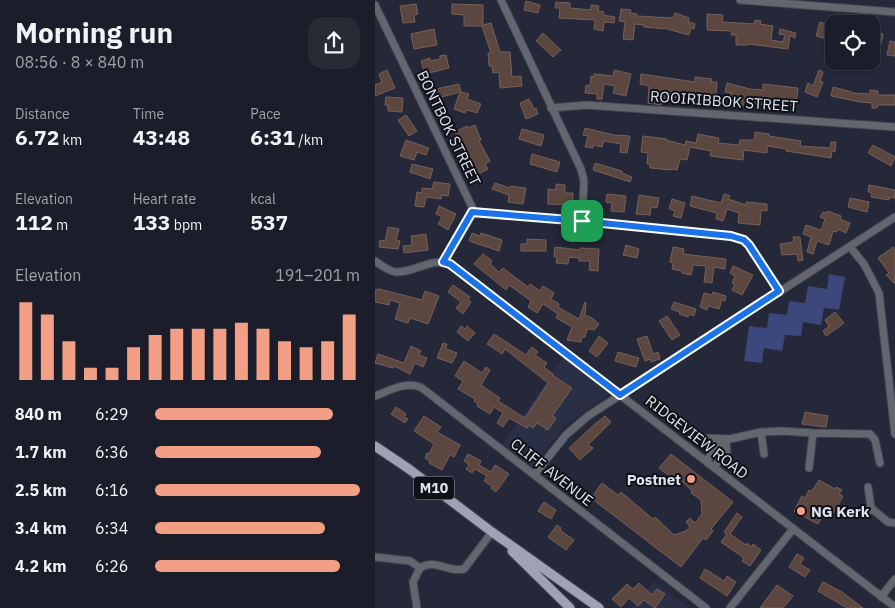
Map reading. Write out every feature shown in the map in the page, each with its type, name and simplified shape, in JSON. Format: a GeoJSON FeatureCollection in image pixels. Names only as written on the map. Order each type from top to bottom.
{"type":"FeatureCollection","features":[{"type":"Feature","properties":{"kind":"main road","name":"M10"},"geometry":{"type":"LineString","coordinates":[[375,446],[599,608]]}},
{"type":"Feature","properties":{"kind":"main road","name":"M10"},"geometry":{"type":"LineString","coordinates":[[492,532],[570,608]]}},
{"type":"Feature","properties":{"kind":"street"},"geometry":{"type":"LineString","coordinates":[[501,0],[581,169],[584,181],[582,221]]}},
{"type":"Feature","properties":{"kind":"street"},"geometry":{"type":"LineString","coordinates":[[740,0],[895,12]]}},
{"type":"Feature","properties":{"kind":"street","name":"BONTBOK STREET"},"geometry":{"type":"LineString","coordinates":[[375,5],[470,203],[472,212]]}},
{"type":"Feature","properties":{"kind":"street","name":"ROOIRIBBOK STREET"},"geometry":{"type":"LineString","coordinates":[[551,108],[585,105],[895,127]]}},
{"type":"Feature","properties":{"kind":"street"},"geometry":{"type":"LineString","coordinates":[[375,261],[396,272],[434,262],[443,262],[472,212],[721,234],[737,238],[749,245],[779,291]]}},
{"type":"Feature","properties":{"kind":"street"},"geometry":{"type":"LineString","coordinates":[[534,475],[574,427],[620,395],[895,217]]}},
{"type":"Feature","properties":{"kind":"street"},"geometry":{"type":"LineString","coordinates":[[850,247],[864,264],[879,293],[895,434]]}},
{"type":"Feature","properties":{"kind":"street","name":"RIDGEVIEW ROAD"},"geometry":{"type":"LineString","coordinates":[[443,262],[457,270],[895,607]]}},
{"type":"Feature","properties":{"kind":"street","name":"CLIFF AVENUE"},"geometry":{"type":"LineString","coordinates":[[375,396],[402,386],[418,386],[706,608]]}},
{"type":"Feature","properties":{"kind":"street"},"geometry":{"type":"LineString","coordinates":[[706,461],[719,445],[728,441],[761,432],[782,431],[870,434],[875,440],[880,463]]}},
{"type":"Feature","properties":{"kind":"street"},"geometry":{"type":"LineString","coordinates":[[761,432],[764,454]]}},
{"type":"Feature","properties":{"kind":"street"},"geometry":{"type":"LineString","coordinates":[[809,468],[813,433]]}},
{"type":"Feature","properties":{"kind":"street"},"geometry":{"type":"LineString","coordinates":[[701,438],[728,441]]}},
{"type":"Feature","properties":{"kind":"street"},"geometry":{"type":"LineString","coordinates":[[714,467],[727,451],[728,441]]}},
{"type":"Feature","properties":{"kind":"street"},"geometry":{"type":"LineString","coordinates":[[868,487],[871,508],[888,522],[895,523]]}},
{"type":"Feature","properties":{"kind":"street"},"geometry":{"type":"LineString","coordinates":[[866,514],[871,508]]}},
{"type":"Feature","properties":{"kind":"street"},"geometry":{"type":"LineString","coordinates":[[730,608],[793,529]]}},
{"type":"Feature","properties":{"kind":"street"},"geometry":{"type":"LineString","coordinates":[[417,608],[413,582],[420,568],[432,564],[455,571],[464,569],[492,532]]}},
{"type":"Feature","properties":{"kind":"street"},"geometry":{"type":"LineString","coordinates":[[375,557],[410,561],[420,568]]}},
{"type":"Feature","properties":{"kind":"street"},"geometry":{"type":"LineString","coordinates":[[881,597],[895,579]]}},
{"type":"Feature","properties":{"kind":"shaded area"},"geometry":{"type":"Polygon","coordinates":[[[829,274],[845,277],[839,310],[824,308],[821,325],[803,322],[801,336],[785,335],[782,351],[764,348],[762,363],[744,361],[749,326],[767,328],[769,313],[787,315],[789,301],[805,303],[808,286],[827,289],[829,274]]]}},
{"type":"Feature","properties":{"kind":"shaded area"},"geometry":{"type":"Polygon","coordinates":[[[564,357],[610,394],[565,425],[532,468],[502,445],[564,357]]]}},
{"type":"Feature","properties":{"kind":"shaded area"},"geometry":{"type":"Polygon","coordinates":[[[654,581],[689,608],[632,608],[654,581]]]}},
{"type":"Feature","properties":{"kind":"building"},"geometry":{"type":"Polygon","coordinates":[[[526,1],[540,5],[538,13],[524,10],[526,1]]]}},
{"type":"Feature","properties":{"kind":"building"},"geometry":{"type":"Polygon","coordinates":[[[556,2],[570,3],[570,8],[591,10],[591,5],[599,6],[598,11],[604,12],[603,15],[615,17],[614,23],[604,22],[603,31],[594,29],[595,20],[559,18],[560,8],[555,8],[556,2]]]}},
{"type":"Feature","properties":{"kind":"building"},"geometry":{"type":"Polygon","coordinates":[[[416,4],[418,14],[414,15],[415,22],[403,23],[400,6],[416,4]]]}},
{"type":"Feature","properties":{"kind":"building"},"geometry":{"type":"Polygon","coordinates":[[[452,4],[483,5],[483,25],[491,23],[500,52],[510,52],[512,77],[521,76],[522,86],[500,88],[499,72],[493,73],[492,66],[489,66],[488,53],[491,53],[482,26],[464,26],[464,15],[452,14],[452,4]]]}},
{"type":"Feature","properties":{"kind":"building"},"geometry":{"type":"Polygon","coordinates":[[[621,9],[631,10],[630,13],[637,14],[637,16],[673,18],[675,13],[689,18],[688,22],[695,24],[694,29],[691,28],[689,35],[635,24],[633,40],[623,39],[625,22],[619,21],[621,9]]]}},
{"type":"Feature","properties":{"kind":"building"},"geometry":{"type":"Polygon","coordinates":[[[707,14],[723,15],[722,22],[754,24],[755,20],[761,21],[760,24],[773,26],[771,40],[783,42],[785,35],[779,34],[780,29],[796,33],[795,38],[790,36],[788,49],[749,44],[736,45],[736,35],[731,35],[732,31],[707,30],[707,14]]]}},
{"type":"Feature","properties":{"kind":"building"},"geometry":{"type":"Polygon","coordinates":[[[820,22],[825,23],[825,38],[816,36],[820,22]]]}},
{"type":"Feature","properties":{"kind":"building"},"geometry":{"type":"Polygon","coordinates":[[[434,29],[437,45],[414,49],[411,34],[434,29]]]}},
{"type":"Feature","properties":{"kind":"building"},"geometry":{"type":"Polygon","coordinates":[[[543,33],[561,50],[553,57],[536,41],[543,33]]]}},
{"type":"Feature","properties":{"kind":"building"},"geometry":{"type":"Polygon","coordinates":[[[880,34],[883,34],[880,44],[880,34]]]}},
{"type":"Feature","properties":{"kind":"building"},"geometry":{"type":"Polygon","coordinates":[[[890,41],[895,42],[895,56],[887,55],[890,41]]]}},
{"type":"Feature","properties":{"kind":"building"},"geometry":{"type":"Polygon","coordinates":[[[446,55],[449,68],[425,74],[421,61],[430,58],[430,61],[440,59],[440,56],[446,55]]]}},
{"type":"Feature","properties":{"kind":"building"},"geometry":{"type":"Polygon","coordinates":[[[387,70],[395,88],[375,96],[375,85],[382,82],[379,74],[387,70]]]}},
{"type":"Feature","properties":{"kind":"building"},"geometry":{"type":"Polygon","coordinates":[[[614,70],[631,74],[626,96],[613,93],[615,86],[604,84],[602,99],[597,99],[597,94],[585,93],[586,85],[590,86],[591,76],[594,77],[594,74],[613,76],[614,70]]]}},
{"type":"Feature","properties":{"kind":"building"},"geometry":{"type":"Polygon","coordinates":[[[819,70],[823,72],[820,81],[823,82],[817,97],[805,92],[808,83],[813,86],[819,70]]]}},
{"type":"Feature","properties":{"kind":"building"},"geometry":{"type":"Polygon","coordinates":[[[641,74],[695,82],[695,77],[712,79],[711,82],[717,82],[716,96],[690,94],[689,99],[662,98],[661,105],[648,103],[649,86],[640,84],[641,74]]]}},
{"type":"Feature","properties":{"kind":"building"},"geometry":{"type":"Polygon","coordinates":[[[727,83],[763,90],[763,84],[798,88],[796,104],[792,103],[788,109],[744,102],[743,107],[729,103],[731,93],[725,92],[727,83]]]}},
{"type":"Feature","properties":{"kind":"building"},"geometry":{"type":"Polygon","coordinates":[[[459,84],[461,92],[469,94],[467,99],[481,104],[477,113],[467,110],[465,113],[454,109],[460,92],[438,98],[436,89],[459,84]]]}},
{"type":"Feature","properties":{"kind":"building"},"geometry":{"type":"Polygon","coordinates":[[[833,87],[852,93],[870,94],[870,90],[878,91],[878,95],[895,95],[895,105],[878,105],[877,108],[872,108],[872,103],[831,96],[833,87]]]}},
{"type":"Feature","properties":{"kind":"building"},"geometry":{"type":"Polygon","coordinates":[[[386,97],[403,98],[402,112],[388,111],[388,105],[385,105],[386,97]]]}},
{"type":"Feature","properties":{"kind":"building"},"geometry":{"type":"Polygon","coordinates":[[[529,99],[538,114],[526,119],[520,103],[529,99]]]}},
{"type":"Feature","properties":{"kind":"building"},"geometry":{"type":"Polygon","coordinates":[[[406,115],[417,131],[409,136],[398,120],[406,115]]]}},
{"type":"Feature","properties":{"kind":"building"},"geometry":{"type":"Polygon","coordinates":[[[475,125],[481,140],[479,141],[490,161],[485,164],[488,169],[477,175],[455,132],[467,126],[468,128],[475,125]]]}},
{"type":"Feature","properties":{"kind":"building"},"geometry":{"type":"Polygon","coordinates":[[[585,128],[614,135],[630,136],[627,153],[620,152],[621,144],[604,141],[602,147],[593,145],[593,148],[585,147],[588,136],[583,135],[585,128]]]}},
{"type":"Feature","properties":{"kind":"building"},"geometry":{"type":"Polygon","coordinates":[[[522,129],[544,135],[541,146],[519,139],[522,129]]]}},
{"type":"Feature","properties":{"kind":"building"},"geometry":{"type":"Polygon","coordinates":[[[755,132],[801,141],[800,146],[830,148],[831,142],[836,142],[835,152],[832,151],[831,158],[767,146],[767,153],[744,150],[743,160],[710,156],[711,151],[690,147],[687,160],[680,159],[677,170],[671,170],[650,168],[650,164],[647,164],[648,153],[641,152],[643,136],[667,139],[685,145],[686,141],[696,143],[698,134],[719,138],[718,143],[739,145],[740,140],[754,140],[755,132]]]}},
{"type":"Feature","properties":{"kind":"building"},"geometry":{"type":"Polygon","coordinates":[[[406,140],[429,148],[426,155],[417,152],[414,160],[400,156],[406,140]]]}},
{"type":"Feature","properties":{"kind":"building"},"geometry":{"type":"Polygon","coordinates":[[[873,145],[895,157],[891,166],[868,153],[873,145]]]}},
{"type":"Feature","properties":{"kind":"building"},"geometry":{"type":"Polygon","coordinates":[[[532,154],[560,162],[557,172],[530,164],[532,154]]]}},
{"type":"Feature","properties":{"kind":"building"},"geometry":{"type":"Polygon","coordinates":[[[595,163],[622,171],[622,173],[632,177],[630,182],[593,170],[595,163]]]}},
{"type":"Feature","properties":{"kind":"building"},"geometry":{"type":"Polygon","coordinates":[[[412,164],[433,169],[430,179],[410,172],[412,164]]]}},
{"type":"Feature","properties":{"kind":"building"},"geometry":{"type":"Polygon","coordinates":[[[434,182],[450,184],[448,196],[441,195],[441,199],[426,197],[424,207],[415,206],[417,192],[422,193],[422,188],[432,189],[434,182]]]}},
{"type":"Feature","properties":{"kind":"building"},"geometry":{"type":"Polygon","coordinates":[[[495,183],[510,188],[511,186],[526,188],[523,204],[508,202],[509,195],[492,189],[495,183]]]}},
{"type":"Feature","properties":{"kind":"building"},"geometry":{"type":"Polygon","coordinates":[[[556,184],[565,185],[565,193],[573,193],[573,205],[548,204],[548,189],[556,190],[556,184]]]}},
{"type":"Feature","properties":{"kind":"building"},"geometry":{"type":"Polygon","coordinates":[[[869,185],[895,190],[895,198],[889,197],[889,200],[871,197],[872,193],[868,192],[869,185]]]}},
{"type":"Feature","properties":{"kind":"building"},"geometry":{"type":"Polygon","coordinates":[[[607,194],[626,196],[624,212],[611,211],[612,203],[606,202],[607,194]]]}},
{"type":"Feature","properties":{"kind":"building"},"geometry":{"type":"Polygon","coordinates":[[[724,194],[730,196],[728,199],[746,205],[746,202],[767,204],[767,211],[761,210],[760,225],[738,223],[739,213],[727,209],[723,221],[716,219],[717,213],[690,206],[692,196],[721,203],[724,194]]]}},
{"type":"Feature","properties":{"kind":"building"},"geometry":{"type":"Polygon","coordinates":[[[639,195],[659,198],[657,208],[651,207],[650,215],[636,214],[639,195]]]}},
{"type":"Feature","properties":{"kind":"building"},"geometry":{"type":"Polygon","coordinates":[[[850,198],[869,202],[867,212],[848,207],[850,198]]]}},
{"type":"Feature","properties":{"kind":"building"},"geometry":{"type":"Polygon","coordinates":[[[672,199],[685,203],[681,218],[673,216],[675,211],[669,209],[672,199]]]}},
{"type":"Feature","properties":{"kind":"building"},"geometry":{"type":"Polygon","coordinates":[[[439,206],[456,214],[448,230],[438,224],[442,217],[436,214],[439,206]]]}},
{"type":"Feature","properties":{"kind":"building"},"geometry":{"type":"Polygon","coordinates":[[[828,211],[841,216],[840,219],[850,223],[846,233],[838,229],[837,232],[833,231],[829,245],[817,241],[813,254],[807,252],[811,237],[803,234],[806,225],[821,230],[825,219],[820,217],[823,212],[827,213],[828,211]]]}},
{"type":"Feature","properties":{"kind":"building"},"geometry":{"type":"Polygon","coordinates":[[[388,227],[399,229],[396,240],[400,241],[398,249],[379,247],[380,240],[385,241],[388,227]]]}},
{"type":"Feature","properties":{"kind":"building"},"geometry":{"type":"Polygon","coordinates":[[[472,233],[480,236],[481,233],[502,240],[499,251],[469,241],[472,233]]]}},
{"type":"Feature","properties":{"kind":"building"},"geometry":{"type":"Polygon","coordinates":[[[426,234],[428,250],[404,253],[403,246],[412,245],[411,236],[426,234]]]}},
{"type":"Feature","properties":{"kind":"building"},"geometry":{"type":"Polygon","coordinates":[[[793,237],[800,237],[803,260],[798,261],[797,254],[782,255],[780,244],[794,242],[793,237]]]}},
{"type":"Feature","properties":{"kind":"building"},"geometry":{"type":"Polygon","coordinates":[[[527,239],[546,240],[546,251],[521,251],[521,244],[527,244],[527,239]]]}},
{"type":"Feature","properties":{"kind":"building"},"geometry":{"type":"Polygon","coordinates":[[[626,245],[639,249],[637,258],[623,255],[626,245]]]}},
{"type":"Feature","properties":{"kind":"building"},"geometry":{"type":"Polygon","coordinates":[[[555,247],[580,250],[580,248],[599,249],[598,271],[589,270],[590,261],[579,261],[579,258],[569,257],[568,264],[556,263],[557,257],[554,257],[555,247]]]}},
{"type":"Feature","properties":{"kind":"building"},"geometry":{"type":"Polygon","coordinates":[[[673,247],[684,249],[683,254],[726,259],[725,269],[714,267],[712,283],[704,282],[706,266],[693,265],[691,275],[672,269],[673,263],[670,262],[673,247]]]}},
{"type":"Feature","properties":{"kind":"building"},"geometry":{"type":"Polygon","coordinates":[[[893,247],[895,251],[895,284],[886,275],[889,273],[878,258],[893,247]]]}},
{"type":"Feature","properties":{"kind":"building"},"geometry":{"type":"Polygon","coordinates":[[[483,254],[492,261],[490,264],[499,272],[503,268],[528,287],[530,284],[540,291],[543,286],[554,293],[551,299],[559,304],[558,307],[579,319],[586,302],[585,315],[599,324],[594,330],[587,329],[585,337],[582,337],[581,342],[567,340],[572,327],[556,318],[558,314],[543,304],[537,313],[528,307],[531,301],[509,285],[506,290],[474,264],[483,254]]]}},
{"type":"Feature","properties":{"kind":"building"},"geometry":{"type":"Polygon","coordinates":[[[733,266],[753,275],[742,295],[732,290],[735,284],[732,283],[735,276],[730,273],[733,266]]]}},
{"type":"Feature","properties":{"kind":"building"},"geometry":{"type":"Polygon","coordinates":[[[453,285],[470,297],[468,300],[471,302],[463,314],[456,308],[461,302],[448,292],[453,285]]]}},
{"type":"Feature","properties":{"kind":"building"},"geometry":{"type":"Polygon","coordinates":[[[379,289],[422,300],[425,291],[439,296],[428,324],[410,318],[408,323],[395,319],[400,303],[390,300],[389,305],[375,302],[375,290],[379,289]]]}},
{"type":"Feature","properties":{"kind":"building"},"geometry":{"type":"Polygon","coordinates":[[[713,292],[726,296],[725,301],[722,300],[719,309],[708,306],[707,310],[700,307],[704,293],[712,295],[713,292]]]}},
{"type":"Feature","properties":{"kind":"building"},"geometry":{"type":"Polygon","coordinates":[[[674,302],[696,309],[694,316],[689,314],[688,317],[671,309],[674,302]]]}},
{"type":"Feature","properties":{"kind":"building"},"geometry":{"type":"Polygon","coordinates":[[[835,312],[844,323],[826,336],[823,331],[829,326],[825,320],[835,312]]]}},
{"type":"Feature","properties":{"kind":"building"},"geometry":{"type":"Polygon","coordinates":[[[667,316],[680,335],[672,340],[659,321],[667,316]]]}},
{"type":"Feature","properties":{"kind":"building"},"geometry":{"type":"Polygon","coordinates":[[[461,326],[465,329],[467,326],[475,333],[468,341],[457,332],[461,326]]]}},
{"type":"Feature","properties":{"kind":"building"},"geometry":{"type":"Polygon","coordinates":[[[494,334],[526,355],[532,347],[538,352],[535,355],[547,363],[544,367],[552,375],[572,388],[552,416],[556,418],[548,430],[537,423],[533,428],[529,425],[527,428],[509,418],[503,427],[497,423],[503,413],[494,407],[490,414],[477,406],[478,404],[474,401],[475,399],[458,389],[463,381],[455,376],[464,361],[482,373],[486,367],[490,370],[481,385],[500,398],[498,401],[525,418],[548,383],[505,349],[502,354],[487,344],[494,334]]]}},
{"type":"Feature","properties":{"kind":"building"},"geometry":{"type":"Polygon","coordinates":[[[599,336],[608,343],[597,357],[589,351],[599,336]]]}},
{"type":"Feature","properties":{"kind":"building"},"geometry":{"type":"Polygon","coordinates":[[[647,336],[653,354],[658,352],[660,359],[651,362],[650,359],[645,361],[637,339],[647,336]]]}},
{"type":"Feature","properties":{"kind":"building"},"geometry":{"type":"Polygon","coordinates":[[[443,343],[447,344],[446,349],[457,353],[452,363],[437,358],[443,343]]]}},
{"type":"Feature","properties":{"kind":"building"},"geometry":{"type":"Polygon","coordinates":[[[411,346],[421,351],[419,355],[427,358],[423,367],[415,363],[410,374],[394,366],[393,368],[375,363],[378,354],[404,363],[411,346]]]}},
{"type":"Feature","properties":{"kind":"building"},"geometry":{"type":"Polygon","coordinates":[[[618,352],[639,358],[636,367],[615,361],[618,352]]]}},
{"type":"Feature","properties":{"kind":"building"},"geometry":{"type":"Polygon","coordinates":[[[396,407],[406,414],[404,417],[408,419],[405,423],[391,414],[396,407]]]}},
{"type":"Feature","properties":{"kind":"building"},"geometry":{"type":"Polygon","coordinates":[[[805,412],[828,416],[826,427],[802,424],[805,412]]]}},
{"type":"Feature","properties":{"kind":"building"},"geometry":{"type":"Polygon","coordinates":[[[424,416],[441,427],[437,432],[460,445],[454,457],[450,455],[442,470],[429,463],[430,461],[425,458],[434,444],[414,431],[424,416]]]}},
{"type":"Feature","properties":{"kind":"building"},"geometry":{"type":"Polygon","coordinates":[[[605,416],[611,422],[588,445],[593,448],[580,460],[569,448],[605,416]]]}},
{"type":"Feature","properties":{"kind":"building"},"geometry":{"type":"Polygon","coordinates":[[[468,454],[481,461],[479,465],[491,472],[495,465],[509,474],[496,492],[491,488],[492,486],[484,481],[487,476],[475,469],[472,473],[466,469],[469,465],[464,461],[468,454]]]}},
{"type":"Feature","properties":{"kind":"building"},"geometry":{"type":"Polygon","coordinates":[[[671,454],[733,502],[711,529],[713,531],[706,540],[703,538],[681,567],[591,498],[602,483],[618,495],[621,492],[653,519],[655,517],[674,535],[686,531],[690,527],[686,522],[690,518],[695,523],[702,514],[701,500],[691,493],[692,491],[682,481],[680,484],[659,468],[671,454]]]}},
{"type":"Feature","properties":{"kind":"building"},"geometry":{"type":"Polygon","coordinates":[[[819,480],[835,489],[836,487],[842,490],[839,494],[843,496],[830,519],[823,515],[818,524],[794,511],[802,496],[805,498],[809,490],[812,491],[819,480]]]}},
{"type":"Feature","properties":{"kind":"building"},"geometry":{"type":"Polygon","coordinates":[[[544,502],[556,510],[551,519],[538,511],[544,502]]]}},
{"type":"Feature","properties":{"kind":"building"},"geometry":{"type":"Polygon","coordinates":[[[737,513],[742,517],[730,534],[746,545],[747,543],[752,547],[753,544],[761,550],[750,566],[742,561],[744,558],[721,542],[727,534],[724,532],[737,513]]]}},
{"type":"Feature","properties":{"kind":"building"},"geometry":{"type":"Polygon","coordinates":[[[557,525],[561,528],[560,530],[574,540],[566,550],[548,537],[557,525]]]}},
{"type":"Feature","properties":{"kind":"building"},"geometry":{"type":"Polygon","coordinates":[[[797,554],[804,558],[800,564],[810,570],[805,577],[789,567],[797,554]]]}},
{"type":"Feature","properties":{"kind":"building"},"geometry":{"type":"Polygon","coordinates":[[[705,569],[724,581],[727,576],[736,582],[727,596],[700,578],[705,569]]]}},
{"type":"Feature","properties":{"kind":"building"},"geometry":{"type":"Polygon","coordinates":[[[823,582],[842,592],[863,608],[847,608],[818,591],[823,582]]]}},
{"type":"Feature","properties":{"kind":"building"},"geometry":{"type":"Polygon","coordinates":[[[639,583],[652,595],[657,589],[665,594],[655,608],[644,600],[638,606],[629,598],[621,607],[612,599],[627,584],[633,589],[639,583]]]}},
{"type":"Feature","properties":{"kind":"building"},"geometry":{"type":"Polygon","coordinates":[[[777,585],[793,596],[783,608],[760,608],[777,585]]]}},
{"type":"Feature","properties":{"kind":"place","name":"Postnet"},"geometry":{"type":"Point","coordinates":[691,479]}},
{"type":"Feature","properties":{"kind":"place","name":"NG Kerk"},"geometry":{"type":"Point","coordinates":[801,511]}},
{"type":"Feature","properties":{"kind":"route"},"geometry":{"type":"LineString","coordinates":[[472,212],[582,221],[721,234],[744,240],[779,291],[620,395],[450,264],[443,262],[472,212]]}}]}
